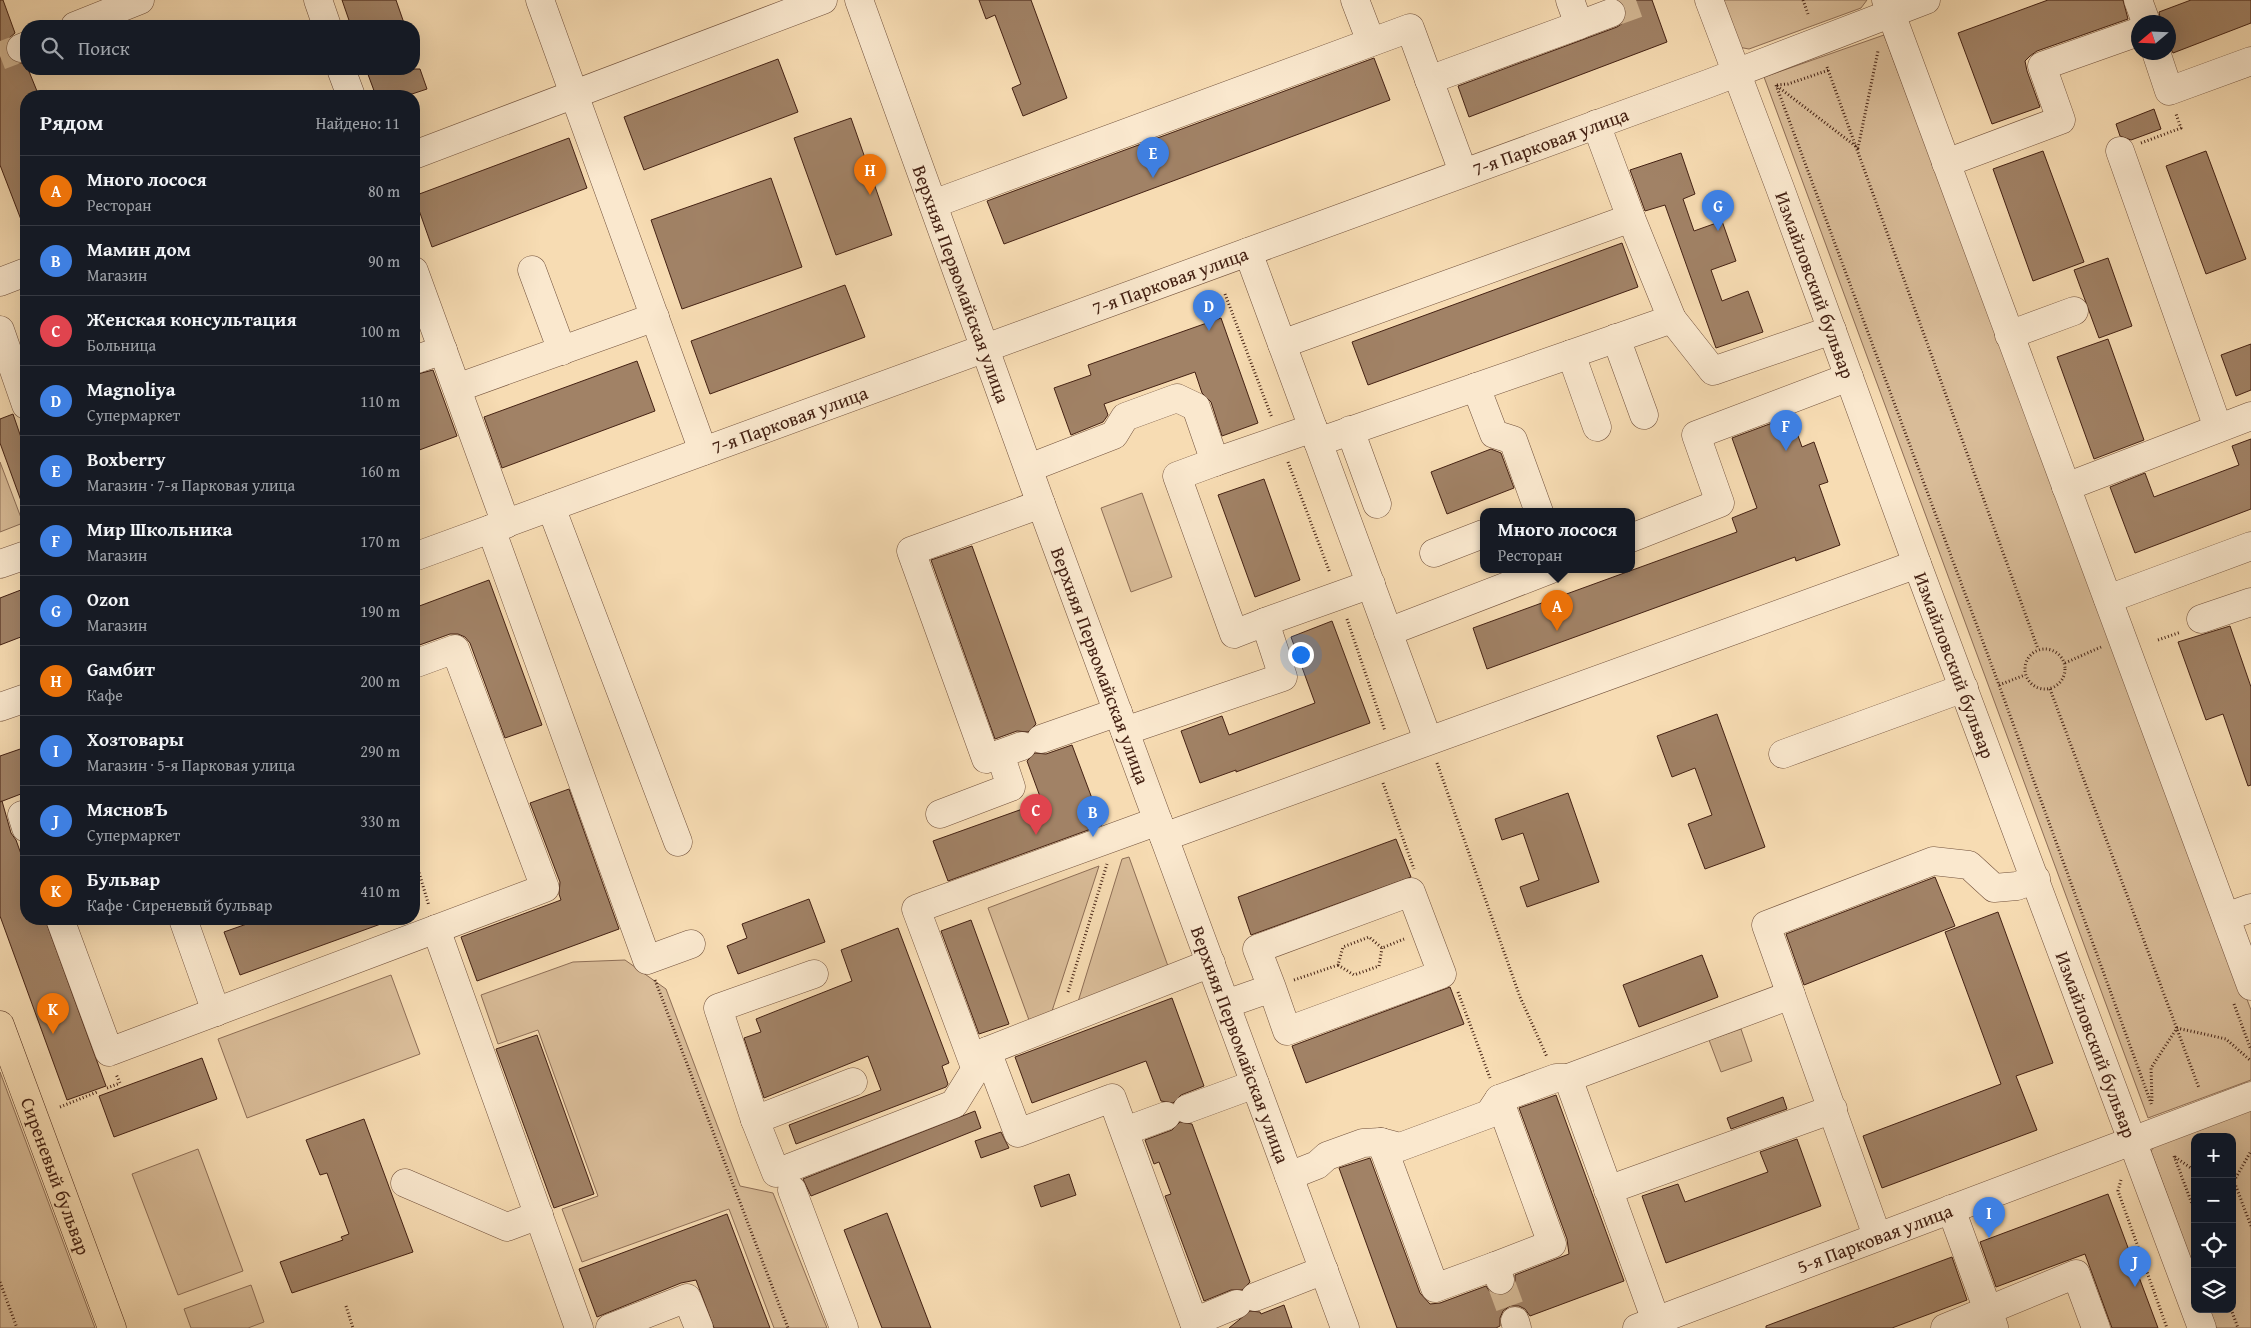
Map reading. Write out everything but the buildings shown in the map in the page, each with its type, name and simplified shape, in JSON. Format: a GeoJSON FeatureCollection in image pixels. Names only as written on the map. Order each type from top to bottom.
{"type":"FeatureCollection","features":[{"type":"Feature","properties":{"kind":"main road","name":"Сиреневый бульвар"},"geometry":{"type":"LineString","coordinates":[[0,1025],[112,1328]]}},
{"type":"Feature","properties":{"kind":"street"},"geometry":{"type":"LineString","coordinates":[[89,20],[140,0]]}},
{"type":"Feature","properties":{"kind":"street"},"geometry":{"type":"LineString","coordinates":[[318,0],[325,20]]}},
{"type":"Feature","properties":{"kind":"street"},"geometry":{"type":"LineString","coordinates":[[540,0],[703,452]]}},
{"type":"Feature","properties":{"kind":"street"},"geometry":{"type":"LineString","coordinates":[[420,153],[822,0]]}},
{"type":"Feature","properties":{"kind":"street","name":"Верхняя Первомайская улица"},"geometry":{"type":"LineString","coordinates":[[859,0],[1041,504],[1344,1328]]}},
{"type":"Feature","properties":{"kind":"street"},"geometry":{"type":"LineString","coordinates":[[1355,0],[1371,42]]}},
{"type":"Feature","properties":{"kind":"street","name":"Измайловский бульвар"},"geometry":{"type":"LineString","coordinates":[[1709,0],[2202,1328]]}},
{"type":"Feature","properties":{"kind":"street","name":"7-я Парковая улица"},"geometry":{"type":"LineString","coordinates":[[420,556],[1736,73],[1888,7],[1926,0]]}},
{"type":"Feature","properties":{"kind":"street"},"geometry":{"type":"LineString","coordinates":[[2138,0],[2143,15]]}},
{"type":"Feature","properties":{"kind":"street"},"geometry":{"type":"LineString","coordinates":[[1888,7],[2108,599],[2239,913],[2251,986]]}},
{"type":"Feature","properties":{"kind":"street"},"geometry":{"type":"LineString","coordinates":[[1429,80],[1575,12],[1611,13]]}},
{"type":"Feature","properties":{"kind":"street"},"geometry":{"type":"LineString","coordinates":[[933,204],[1410,28],[1463,172]]}},
{"type":"Feature","properties":{"kind":"street"},"geometry":{"type":"LineString","coordinates":[[1946,163],[2061,120],[2042,66],[2131,34]]}},
{"type":"Feature","properties":{"kind":"street"},"geometry":{"type":"LineString","coordinates":[[2159,60],[2169,91],[2251,61]]}},
{"type":"Feature","properties":{"kind":"street"},"geometry":{"type":"LineString","coordinates":[[343,75],[349,90]]}},
{"type":"Feature","properties":{"kind":"street"},"geometry":{"type":"LineString","coordinates":[[1596,124],[1631,218],[1672,319],[1713,371],[1832,330]]}},
{"type":"Feature","properties":{"kind":"street"},"geometry":{"type":"LineString","coordinates":[[2120,151],[2218,428]]}},
{"type":"Feature","properties":{"kind":"street"},"geometry":{"type":"LineString","coordinates":[[1282,344],[1631,218]]}},
{"type":"Feature","properties":{"kind":"street"},"geometry":{"type":"LineString","coordinates":[[1248,252],[1431,749]]}},
{"type":"Feature","properties":{"kind":"street"},"geometry":{"type":"LineString","coordinates":[[532,270],[562,351]]}},
{"type":"Feature","properties":{"kind":"street"},"geometry":{"type":"LineString","coordinates":[[0,282],[20,274]]}},
{"type":"Feature","properties":{"kind":"street"},"geometry":{"type":"LineString","coordinates":[[420,287],[457,388],[499,527],[647,960],[691,944]]}},
{"type":"Feature","properties":{"kind":"street"},"geometry":{"type":"LineString","coordinates":[[2009,335],[2074,311]]}},
{"type":"Feature","properties":{"kind":"street"},"geometry":{"type":"LineString","coordinates":[[457,388],[655,318]]}},
{"type":"Feature","properties":{"kind":"street"},"geometry":{"type":"LineString","coordinates":[[1371,584],[1234,634],[1177,476],[1280,440],[1350,430],[1672,319]]}},
{"type":"Feature","properties":{"kind":"street"},"geometry":{"type":"LineString","coordinates":[[1,338],[20,389]]}},
{"type":"Feature","properties":{"kind":"street"},"geometry":{"type":"LineString","coordinates":[[1616,338],[1644,415]]}},
{"type":"Feature","properties":{"kind":"street"},"geometry":{"type":"LineString","coordinates":[[420,358],[443,350]]}},
{"type":"Feature","properties":{"kind":"street"},"geometry":{"type":"LineString","coordinates":[[1571,354],[1597,427]]}},
{"type":"Feature","properties":{"kind":"street"},"geometry":{"type":"LineString","coordinates":[[1635,536],[1720,503],[1696,434],[1849,377]]}},
{"type":"Feature","properties":{"kind":"street"},"geometry":{"type":"LineString","coordinates":[[1476,387],[1494,434],[1513,440],[1533,508]]}},
{"type":"Feature","properties":{"kind":"street"},"geometry":{"type":"LineString","coordinates":[[1029,468],[1114,435],[1125,417],[1177,398],[1196,407],[1215,462]]}},
{"type":"Feature","properties":{"kind":"street"},"geometry":{"type":"LineString","coordinates":[[2066,488],[2251,416]]}},
{"type":"Feature","properties":{"kind":"street"},"geometry":{"type":"LineString","coordinates":[[1350,430],[1377,504]]}},
{"type":"Feature","properties":{"kind":"street"},"geometry":{"type":"LineString","coordinates":[[1041,504],[911,551],[986,759],[1021,747],[1284,677],[1265,622]]}},
{"type":"Feature","properties":{"kind":"street"},"geometry":{"type":"LineString","coordinates":[[551,507],[678,842]]}},
{"type":"Feature","properties":{"kind":"street"},"geometry":{"type":"LineString","coordinates":[[1434,553],[1480,535]]}},
{"type":"Feature","properties":{"kind":"street"},"geometry":{"type":"LineString","coordinates":[[2108,599],[2251,546]]}},
{"type":"Feature","properties":{"kind":"street"},"geometry":{"type":"LineString","coordinates":[[0,564],[20,557]]}},
{"type":"Feature","properties":{"kind":"street"},"geometry":{"type":"LineString","coordinates":[[1324,1270],[1246,1301],[1195,1325],[1112,1098],[1018,1133],[982,1060],[916,909],[1115,836],[1161,829],[1393,753],[1431,749],[1917,564]]}},
{"type":"Feature","properties":{"kind":"street"},"geometry":{"type":"LineString","coordinates":[[1388,632],[1520,575]]}},
{"type":"Feature","properties":{"kind":"street"},"geometry":{"type":"LineString","coordinates":[[2201,620],[2251,602]]}},
{"type":"Feature","properties":{"kind":"street"},"geometry":{"type":"LineString","coordinates":[[62,925],[108,1052],[545,888],[455,649],[420,662]]}},
{"type":"Feature","properties":{"kind":"street"},"geometry":{"type":"LineString","coordinates":[[1784,754],[1964,688]]}},
{"type":"Feature","properties":{"kind":"street"},"geometry":{"type":"LineString","coordinates":[[0,707],[20,700]]}},
{"type":"Feature","properties":{"kind":"street"},"geometry":{"type":"LineString","coordinates":[[940,814],[1012,788],[1021,747]]}},
{"type":"Feature","properties":{"kind":"street"},"geometry":{"type":"LineString","coordinates":[[1877,1236],[1766,925],[1933,861],[1969,865],[1994,888],[2017,886],[2036,879]]}},
{"type":"Feature","properties":{"kind":"street"},"geometry":{"type":"LineString","coordinates":[[1416,890],[1426,931],[1442,974],[1287,1031],[1257,949],[1416,890]]}},
{"type":"Feature","properties":{"kind":"street"},"geometry":{"type":"LineString","coordinates":[[185,925],[216,1012]]}},
{"type":"Feature","properties":{"kind":"street"},"geometry":{"type":"LineString","coordinates":[[436,929],[579,1328]]}},
{"type":"Feature","properties":{"kind":"street"},"geometry":{"type":"LineString","coordinates":[[814,974],[718,1008],[755,1120],[776,1173],[954,1104],[982,1060],[1059,1022],[1211,963]]}},
{"type":"Feature","properties":{"kind":"street"},"geometry":{"type":"LineString","coordinates":[[1226,1004],[1272,988]]}},
{"type":"Feature","properties":{"kind":"street"},"geometry":{"type":"LineString","coordinates":[[1289,1176],[1317,1165],[1327,1156],[1363,1143],[1381,1142],[1400,1147],[1489,1114],[1499,1099],[1791,995]]}},
{"type":"Feature","properties":{"kind":"street"},"geometry":{"type":"LineString","coordinates":[[1562,1078],[1608,1190],[1646,1324]]}},
{"type":"Feature","properties":{"kind":"street"},"geometry":{"type":"LineString","coordinates":[[755,1120],[853,1082]]}},
{"type":"Feature","properties":{"kind":"street"},"geometry":{"type":"LineString","coordinates":[[1125,1132],[1255,1084]]}},
{"type":"Feature","properties":{"kind":"street","name":"5-я Парковая улица"},"geometry":{"type":"LineString","coordinates":[[1646,1324],[2251,1096]]}},
{"type":"Feature","properties":{"kind":"street"},"geometry":{"type":"LineString","coordinates":[[1381,1142],[1435,1288],[1497,1272],[1552,1244],[1499,1099]]}},
{"type":"Feature","properties":{"kind":"street"},"geometry":{"type":"LineString","coordinates":[[1608,1190],[1830,1100]]}},
{"type":"Feature","properties":{"kind":"street"},"geometry":{"type":"LineString","coordinates":[[1786,1106],[1830,1100]]}},
{"type":"Feature","properties":{"kind":"street"},"geometry":{"type":"LineString","coordinates":[[405,1183],[507,1227],[539,1215]]}},
{"type":"Feature","properties":{"kind":"street"},"geometry":{"type":"LineString","coordinates":[[792,1190],[844,1328]]}},
{"type":"Feature","properties":{"kind":"street"},"geometry":{"type":"LineString","coordinates":[[1950,1209],[1991,1319]]}},
{"type":"Feature","properties":{"kind":"street"},"geometry":{"type":"LineString","coordinates":[[1945,1328],[1991,1319],[2076,1274],[2096,1328]]}},
{"type":"Feature","properties":{"kind":"street"},"geometry":{"type":"LineString","coordinates":[[610,1328],[687,1298],[699,1328]]}},
{"type":"Feature","properties":{"kind":"path"},"geometry":{"type":"LineString","coordinates":[[1803,0],[1808,14]]}},
{"type":"Feature","properties":{"kind":"path"},"geometry":{"type":"LineString","coordinates":[[1858,148],[1878,48]]}},
{"type":"Feature","properties":{"kind":"path"},"geometry":{"type":"LineString","coordinates":[[1776,85],[1788,84],[1828,68],[2038,649]]}},
{"type":"Feature","properties":{"kind":"path"},"geometry":{"type":"LineString","coordinates":[[1776,85],[1858,148]]}},
{"type":"Feature","properties":{"kind":"path"},"geometry":{"type":"LineString","coordinates":[[1776,85],[1999,685],[2152,1106],[2151,1068],[2177,1028]]}},
{"type":"Feature","properties":{"kind":"path"},"geometry":{"type":"LineString","coordinates":[[2120,151],[2180,128],[2169,91]]}},
{"type":"Feature","properties":{"kind":"path"},"geometry":{"type":"LineString","coordinates":[[1225,294],[1339,596],[1393,753]]}},
{"type":"Feature","properties":{"kind":"path"},"geometry":{"type":"LineString","coordinates":[[2065,662],[2101,647]]}},
{"type":"Feature","properties":{"kind":"path"},"geometry":{"type":"LineString","coordinates":[[2049,648],[2059,653],[2065,662],[2065,674],[2060,683],[2050,689],[2040,689],[2030,684],[2025,675],[2024,664],[2029,655],[2038,649],[2049,648]]}},
{"type":"Feature","properties":{"kind":"path"},"geometry":{"type":"LineString","coordinates":[[1999,685],[2025,675]]}},
{"type":"Feature","properties":{"kind":"path"},"geometry":{"type":"LineString","coordinates":[[2050,689],[2199,1088]]}},
{"type":"Feature","properties":{"kind":"path"},"geometry":{"type":"LineString","coordinates":[[1431,749],[1520,997],[1562,1078]]}},
{"type":"Feature","properties":{"kind":"path"},"geometry":{"type":"LineString","coordinates":[[1059,1022],[1115,836]]}},
{"type":"Feature","properties":{"kind":"path"},"geometry":{"type":"LineString","coordinates":[[420,876],[436,929]]}},
{"type":"Feature","properties":{"kind":"path"},"geometry":{"type":"LineString","coordinates":[[1382,948],[1426,931]]}},
{"type":"Feature","properties":{"kind":"path"},"geometry":{"type":"LineString","coordinates":[[1338,964],[1343,947],[1369,937],[1382,948]]}},
{"type":"Feature","properties":{"kind":"path"},"geometry":{"type":"LineString","coordinates":[[1338,964],[1354,975],[1379,966],[1382,948]]}},
{"type":"Feature","properties":{"kind":"path"},"geometry":{"type":"LineString","coordinates":[[647,960],[788,1328]]}},
{"type":"Feature","properties":{"kind":"path"},"geometry":{"type":"LineString","coordinates":[[1272,988],[1338,964]]}},
{"type":"Feature","properties":{"kind":"path"},"geometry":{"type":"LineString","coordinates":[[2177,1028],[2226,1039],[2251,1061]]}},
{"type":"Feature","properties":{"kind":"path"},"geometry":{"type":"LineString","coordinates":[[1477,1044],[1486,1071]]}},
{"type":"Feature","properties":{"kind":"path"},"geometry":{"type":"LineString","coordinates":[[107,1088],[120,1083]]}},
{"type":"Feature","properties":{"kind":"path"},"geometry":{"type":"LineString","coordinates":[[60,1107],[98,1092]]}},
{"type":"Feature","properties":{"kind":"path"},"geometry":{"type":"LineString","coordinates":[[2235,1178],[2251,1151]]}},
{"type":"Feature","properties":{"kind":"path"},"geometry":{"type":"LineString","coordinates":[[2191,1168],[2174,1156],[2191,1201]]}},
{"type":"Feature","properties":{"kind":"path"},"geometry":{"type":"LineString","coordinates":[[2122,1175],[2118,1191],[2167,1328]]}},
{"type":"Feature","properties":{"kind":"path"},"geometry":{"type":"LineString","coordinates":[[2236,1188],[2251,1226]]}},
{"type":"Feature","properties":{"kind":"path"},"geometry":{"type":"LineString","coordinates":[[0,1282],[17,1328]]}},
{"type":"Feature","properties":{"kind":"path"},"geometry":{"type":"LineString","coordinates":[[346,1306],[353,1328]]}},
{"type":"Feature","properties":{"kind":"path"},"geometry":{"type":"LineString","coordinates":[[2232,1313],[2238,1328]]}},
{"type":"Feature","properties":{"kind":"shaded area"},"geometry":{"type":"Polygon","coordinates":[[[1717,0],[1867,0],[1861,8],[1749,49],[1738,47],[1717,0]]]}},
{"type":"Feature","properties":{"kind":"shaded area"},"geometry":{"type":"Polygon","coordinates":[[[1884,35],[2251,1010],[2251,1080],[2148,1118],[1764,77],[1884,35]]]}},
{"type":"Feature","properties":{"kind":"shaded area"},"geometry":{"type":"Polygon","coordinates":[[[0,462],[20,515],[20,524],[0,532],[0,462]]]}},
{"type":"Feature","properties":{"kind":"shaded area"},"geometry":{"type":"Polygon","coordinates":[[[1142,493],[1172,577],[1131,592],[1101,508],[1142,493]]]}},
{"type":"Feature","properties":{"kind":"shaded area"},"geometry":{"type":"Polygon","coordinates":[[[1129,857],[1169,969],[1077,1005],[1122,859],[1129,857]]]}},
{"type":"Feature","properties":{"kind":"shaded area"},"geometry":{"type":"Polygon","coordinates":[[[1099,866],[1052,1011],[1029,1020],[988,908],[1099,866]]]}},
{"type":"Feature","properties":{"kind":"shaded area"},"geometry":{"type":"Polygon","coordinates":[[[625,960],[666,989],[740,1186],[773,1193],[827,1328],[774,1328],[729,1209],[582,1262],[562,1209],[598,1196],[538,1030],[498,1044],[481,995],[573,962],[625,960]]]}},
{"type":"Feature","properties":{"kind":"shaded area"},"geometry":{"type":"Polygon","coordinates":[[[391,975],[420,1054],[247,1118],[218,1039],[391,975]]]}},
{"type":"Feature","properties":{"kind":"shaded area"},"geometry":{"type":"Polygon","coordinates":[[[1741,1029],[1752,1061],[1721,1072],[1709,1040],[1741,1029]]]}},
{"type":"Feature","properties":{"kind":"shaded area"},"geometry":{"type":"Polygon","coordinates":[[[0,1072],[95,1328],[0,1328],[0,1072]]]}},
{"type":"Feature","properties":{"kind":"shaded area"},"geometry":{"type":"Polygon","coordinates":[[[2251,1108],[2251,1328],[2216,1328],[2210,1313],[2236,1313],[2236,1133],[2191,1133],[2191,1260],[2151,1151],[2158,1141],[2251,1108]]]}},
{"type":"Feature","properties":{"kind":"shaded area"},"geometry":{"type":"Polygon","coordinates":[[[198,1149],[243,1271],[178,1295],[132,1174],[198,1149]]]}},
{"type":"Feature","properties":{"kind":"shaded area"},"geometry":{"type":"Polygon","coordinates":[[[251,1285],[264,1322],[248,1328],[191,1328],[184,1309],[251,1285]]]}},
{"type":"Feature","properties":{"kind":"tunnel"},"geometry":{"type":"LineString","coordinates":[[1611,13],[1647,0]]}},
{"type":"Feature","properties":{"kind":"tunnel"},"geometry":{"type":"LineString","coordinates":[[0,56],[20,48]]}},
{"type":"Feature","properties":{"kind":"tunnel"},"geometry":{"type":"LineString","coordinates":[[1500,1280],[1515,1321]]}},
{"type":"Feature","properties":{"kind":"place","name":"Boxberry"},"geometry":{"type":"Point","coordinates":[1153,178]}},
{"type":"Feature","properties":{"kind":"place","name":"Gамбит"},"geometry":{"type":"Point","coordinates":[870,195]}},
{"type":"Feature","properties":{"kind":"place","name":"Ozon"},"geometry":{"type":"Point","coordinates":[1718,231]}},
{"type":"Feature","properties":{"kind":"place","name":"Magnoliya"},"geometry":{"type":"Point","coordinates":[1209,331]}},
{"type":"Feature","properties":{"kind":"place","name":"Мир Школьника"},"geometry":{"type":"Point","coordinates":[1786,451]}},
{"type":"Feature","properties":{"kind":"place","name":"Много лосося"},"geometry":{"type":"Point","coordinates":[1557,631]}},
{"type":"Feature","properties":{"kind":"place","name":"Женская консультация"},"geometry":{"type":"Point","coordinates":[1036,835]}},
{"type":"Feature","properties":{"kind":"place","name":"Мамин дом"},"geometry":{"type":"Point","coordinates":[1093,837]}},
{"type":"Feature","properties":{"kind":"place","name":"Бульвар"},"geometry":{"type":"Point","coordinates":[53,1034]}},
{"type":"Feature","properties":{"kind":"place","name":"Хозтовары"},"geometry":{"type":"Point","coordinates":[1989,1238]}},
{"type":"Feature","properties":{"kind":"place","name":"МясновЪ"},"geometry":{"type":"Point","coordinates":[2135,1287]}}]}
